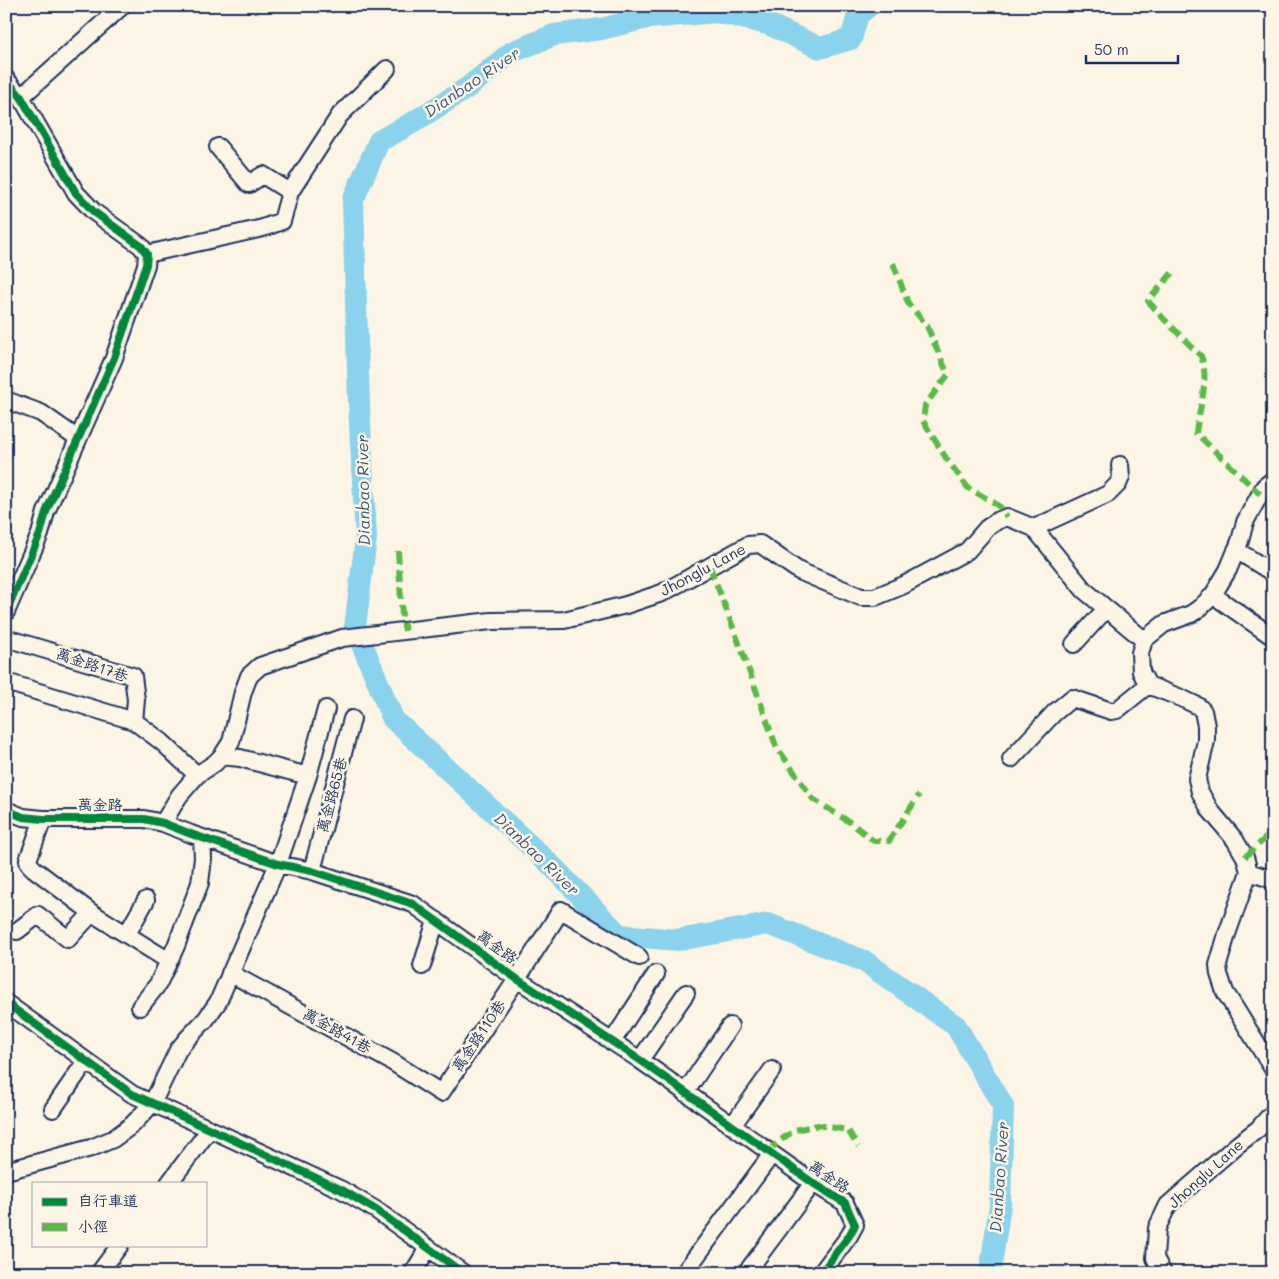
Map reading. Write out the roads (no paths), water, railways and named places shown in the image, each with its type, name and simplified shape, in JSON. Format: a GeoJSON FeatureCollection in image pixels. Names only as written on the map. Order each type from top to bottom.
{"type":"FeatureCollection","features":[{"type":"Feature","properties":{"kind":"street"},"geometry":{"type":"LineString","coordinates":[[21,97],[122,6]]}},
{"type":"Feature","properties":{"kind":"street"},"geometry":{"type":"LineString","coordinates":[[147,254],[263,228],[282,220],[290,192],[340,114],[388,69]]}},
{"type":"Feature","properties":{"kind":"street"},"geometry":{"type":"LineString","coordinates":[[6,79],[21,97],[76,193],[94,212],[141,246],[147,254],[146,265],[114,358],[46,512],[40,534],[6,612]]}},
{"type":"Feature","properties":{"kind":"street"},"geometry":{"type":"LineString","coordinates":[[218,147],[250,184],[263,175],[290,192]]}},
{"type":"Feature","properties":{"kind":"street"},"geometry":{"type":"LineString","coordinates":[[6,400],[41,412],[78,439]]}},
{"type":"Feature","properties":{"kind":"street"},"geometry":{"type":"LineString","coordinates":[[1034,528],[1108,494],[1121,478],[1120,465]]}},
{"type":"Feature","properties":{"kind":"street"},"geometry":{"type":"LineString","coordinates":[[1273,480],[1264,487],[1245,522],[1228,570],[1213,595],[1191,614],[1164,624],[1144,640],[1140,653],[1141,672],[1148,684],[1198,706],[1203,711],[1206,741],[1197,779],[1200,792],[1210,810],[1235,840],[1245,857],[1249,872],[1227,934],[1218,965],[1219,974],[1225,992],[1273,1069]]}},
{"type":"Feature","properties":{"kind":"street","name":"Jhonglu Lane"},"geometry":{"type":"LineString","coordinates":[[222,756],[231,742],[242,692],[249,676],[260,666],[342,638],[491,621],[564,620],[626,605],[662,593],[748,545],[760,544],[799,571],[860,596],[875,597],[904,585],[967,551],[987,528],[997,521],[1008,517],[1034,528],[1084,590],[1144,640]]}},
{"type":"Feature","properties":{"kind":"street"},"geometry":{"type":"LineString","coordinates":[[1236,550],[1273,573]]}},
{"type":"Feature","properties":{"kind":"street"},"geometry":{"type":"LineString","coordinates":[[1213,595],[1273,637]]}},
{"type":"Feature","properties":{"kind":"street"},"geometry":{"type":"LineString","coordinates":[[1074,644],[1106,609]]}},
{"type":"Feature","properties":{"kind":"street","name":"萬金路17巷"},"geometry":{"type":"LineString","coordinates":[[9,639],[133,676],[136,700],[134,721]]}},
{"type":"Feature","properties":{"kind":"street"},"geometry":{"type":"LineString","coordinates":[[6,682],[134,721],[162,742],[197,775]]}},
{"type":"Feature","properties":{"kind":"street"},"geometry":{"type":"LineString","coordinates":[[1011,759],[1054,713],[1072,698],[1111,711],[1117,710],[1148,684]]}},
{"type":"Feature","properties":{"kind":"street"},"geometry":{"type":"LineString","coordinates":[[6,1171],[91,1148],[113,1139],[132,1125],[152,1104],[178,1050],[206,1019],[218,1002],[278,864],[308,776],[326,709]]}},
{"type":"Feature","properties":{"kind":"street","name":"萬金路65巷"},"geometry":{"type":"LineString","coordinates":[[312,871],[352,719]]}},
{"type":"Feature","properties":{"kind":"street"},"geometry":{"type":"LineString","coordinates":[[162,822],[179,796],[197,775],[222,756],[240,758],[308,776]]}},
{"type":"Feature","properties":{"kind":"street","name":"萬金路"},"geometry":{"type":"LineString","coordinates":[[6,810],[23,817],[43,819],[144,818],[162,822],[278,864],[312,871],[413,904],[517,978],[640,1060],[813,1183],[845,1203],[855,1225],[822,1273]]}},
{"type":"Feature","properties":{"kind":"street"},"geometry":{"type":"LineString","coordinates":[[43,819],[28,860],[29,864],[92,913],[169,960]]}},
{"type":"Feature","properties":{"kind":"street"},"geometry":{"type":"LineString","coordinates":[[140,1007],[158,984],[200,883],[202,838]]}},
{"type":"Feature","properties":{"kind":"street"},"geometry":{"type":"LineString","coordinates":[[1249,872],[1273,880]]}},
{"type":"Feature","properties":{"kind":"street"},"geometry":{"type":"LineString","coordinates":[[127,934],[146,900]]}},
{"type":"Feature","properties":{"kind":"street","name":"萬金路110巷"},"geometry":{"type":"LineString","coordinates":[[441,1093],[561,910],[639,956]]}},
{"type":"Feature","properties":{"kind":"street"},"geometry":{"type":"LineString","coordinates":[[17,931],[38,915],[68,940],[92,913]]}},
{"type":"Feature","properties":{"kind":"street"},"geometry":{"type":"LineString","coordinates":[[422,966],[436,920]]}},
{"type":"Feature","properties":{"kind":"street","name":"萬金路41巷"},"geometry":{"type":"LineString","coordinates":[[230,973],[394,1063],[441,1093]]}},
{"type":"Feature","properties":{"kind":"street"},"geometry":{"type":"LineString","coordinates":[[612,1042],[656,974]]}},
{"type":"Feature","properties":{"kind":"street"},"geometry":{"type":"LineString","coordinates":[[640,1060],[686,993]]}},
{"type":"Feature","properties":{"kind":"street"},"geometry":{"type":"LineString","coordinates":[[6,1003],[132,1094],[342,1190],[376,1210],[464,1273]]}},
{"type":"Feature","properties":{"kind":"street"},"geometry":{"type":"LineString","coordinates":[[685,1093],[730,1026]]}},
{"type":"Feature","properties":{"kind":"street"},"geometry":{"type":"LineString","coordinates":[[52,1109],[86,1061]]}},
{"type":"Feature","properties":{"kind":"street"},"geometry":{"type":"LineString","coordinates":[[732,1126],[772,1070]]}},
{"type":"Feature","properties":{"kind":"street","name":"Jhonglu Lane"},"geometry":{"type":"LineString","coordinates":[[1163,1273],[1155,1258],[1157,1228],[1168,1205],[1237,1144],[1258,1129],[1273,1112]]}},
{"type":"Feature","properties":{"kind":"street"},"geometry":{"type":"LineString","coordinates":[[170,1182],[210,1129]]}},
{"type":"Feature","properties":{"kind":"street"},"geometry":{"type":"LineString","coordinates":[[684,1273],[772,1154]]}},
{"type":"Feature","properties":{"kind":"street"},"geometry":{"type":"LineString","coordinates":[[746,1273],[813,1183]]}},
{"type":"Feature","properties":{"kind":"street"},"geometry":{"type":"LineString","coordinates":[[99,1273],[119,1246]]}},
{"type":"Feature","properties":{"kind":"street"},"geometry":{"type":"LineString","coordinates":[[413,1273],[428,1248]]}},
{"type":"Feature","properties":{"kind":"waterway","name":"Dianbao River"},"geometry":{"type":"LineString","coordinates":[[869,6],[858,15],[851,39],[820,48],[768,24],[717,12],[647,18],[601,29],[554,35],[512,52],[467,88],[412,123],[379,141],[353,200],[359,405],[366,538],[355,627],[393,719],[550,864],[619,935],[678,940],[768,924],[864,961],[956,1026],[1003,1106],[1000,1205],[990,1273]]}}]}
